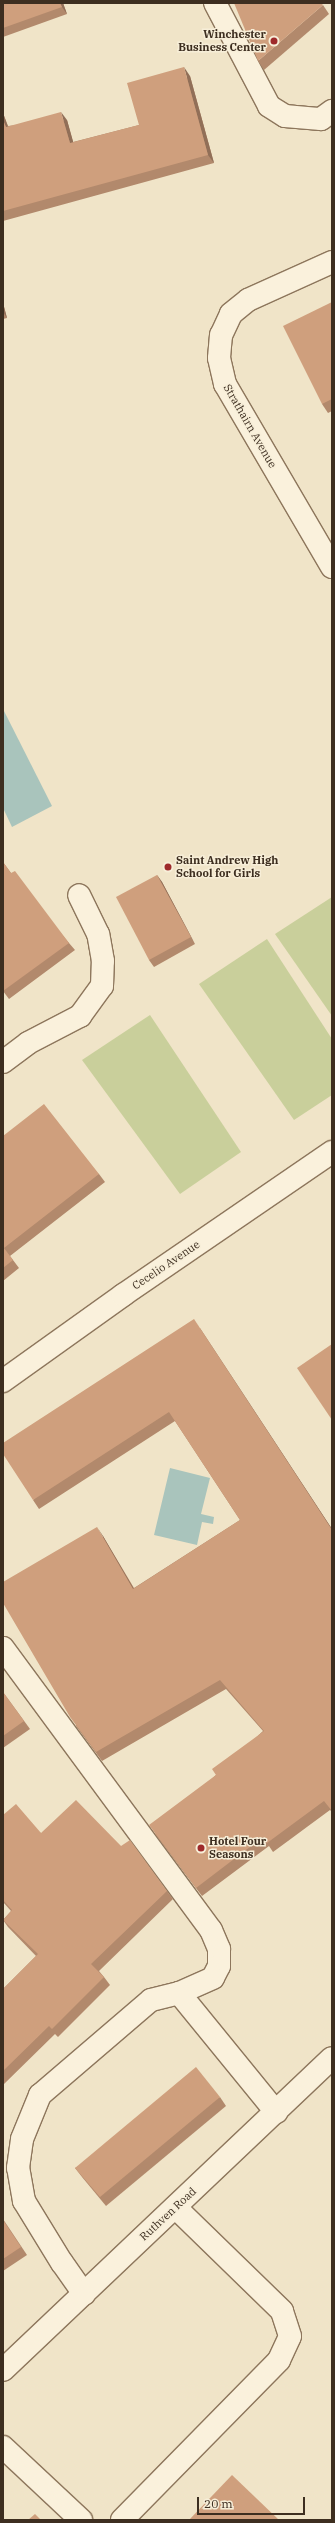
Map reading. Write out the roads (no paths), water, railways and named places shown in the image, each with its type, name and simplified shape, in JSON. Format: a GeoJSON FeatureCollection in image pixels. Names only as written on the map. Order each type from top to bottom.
{"type":"FeatureCollection","features":[{"type":"Feature","properties":{"kind":"street"},"geometry":{"type":"LineString","coordinates":[[215,3],[269,106],[285,116],[321,119],[332,111]]}},
{"type":"Feature","properties":{"kind":"street","name":"Strathairn Avenue"},"geometry":{"type":"LineString","coordinates":[[332,262],[248,300],[231,314],[221,335],[220,358],[225,384],[332,567]]}},
{"type":"Feature","properties":{"kind":"street"},"geometry":{"type":"LineString","coordinates":[[3,1062],[28,1043],[80,1016],[102,986],[103,960],[98,934],[79,895]]}},
{"type":"Feature","properties":{"kind":"street","name":"Cecelio Avenue"},"geometry":{"type":"LineString","coordinates":[[4,1378],[332,1152]]}},
{"type":"Feature","properties":{"kind":"street"},"geometry":{"type":"LineString","coordinates":[[3,1648],[212,1930],[219,1950],[219,1966],[213,1978],[179,1992],[151,2000],[40,2095],[22,2139],[18,2168],[24,2201],[62,2263],[84,2294]]}},
{"type":"Feature","properties":{"kind":"street"},"geometry":{"type":"LineString","coordinates":[[179,1992],[276,2112]]}},
{"type":"Feature","properties":{"kind":"street","name":"Ruthven Road"},"geometry":{"type":"LineString","coordinates":[[3,2370],[332,2058]]}},
{"type":"Feature","properties":{"kind":"street"},"geometry":{"type":"LineString","coordinates":[[122,2520],[279,2360],[290,2336],[282,2311],[175,2207]]}},
{"type":"Feature","properties":{"kind":"street"},"geometry":{"type":"LineString","coordinates":[[3,2447],[82,2520]]}},
{"type":"Feature","properties":{"kind":"water"},"geometry":{"type":"Polygon","coordinates":[[[3,709],[52,806],[12,827],[3,808],[3,709]]]}},
{"type":"Feature","properties":{"kind":"water"},"geometry":{"type":"Polygon","coordinates":[[[170,1468],[210,1478],[201,1514],[214,1517],[213,1524],[202,1522],[197,1545],[154,1535],[170,1468]]]}},
{"type":"Feature","properties":{"kind":"place","name":"Winchester Business Center"},"geometry":{"type":"Point","coordinates":[274,41]}},
{"type":"Feature","properties":{"kind":"place","name":"Saint Andrew High School for Girls"},"geometry":{"type":"Point","coordinates":[168,867]}},
{"type":"Feature","properties":{"kind":"place","name":"Hotel Four Seasons"},"geometry":{"type":"Point","coordinates":[201,1848]}}]}
